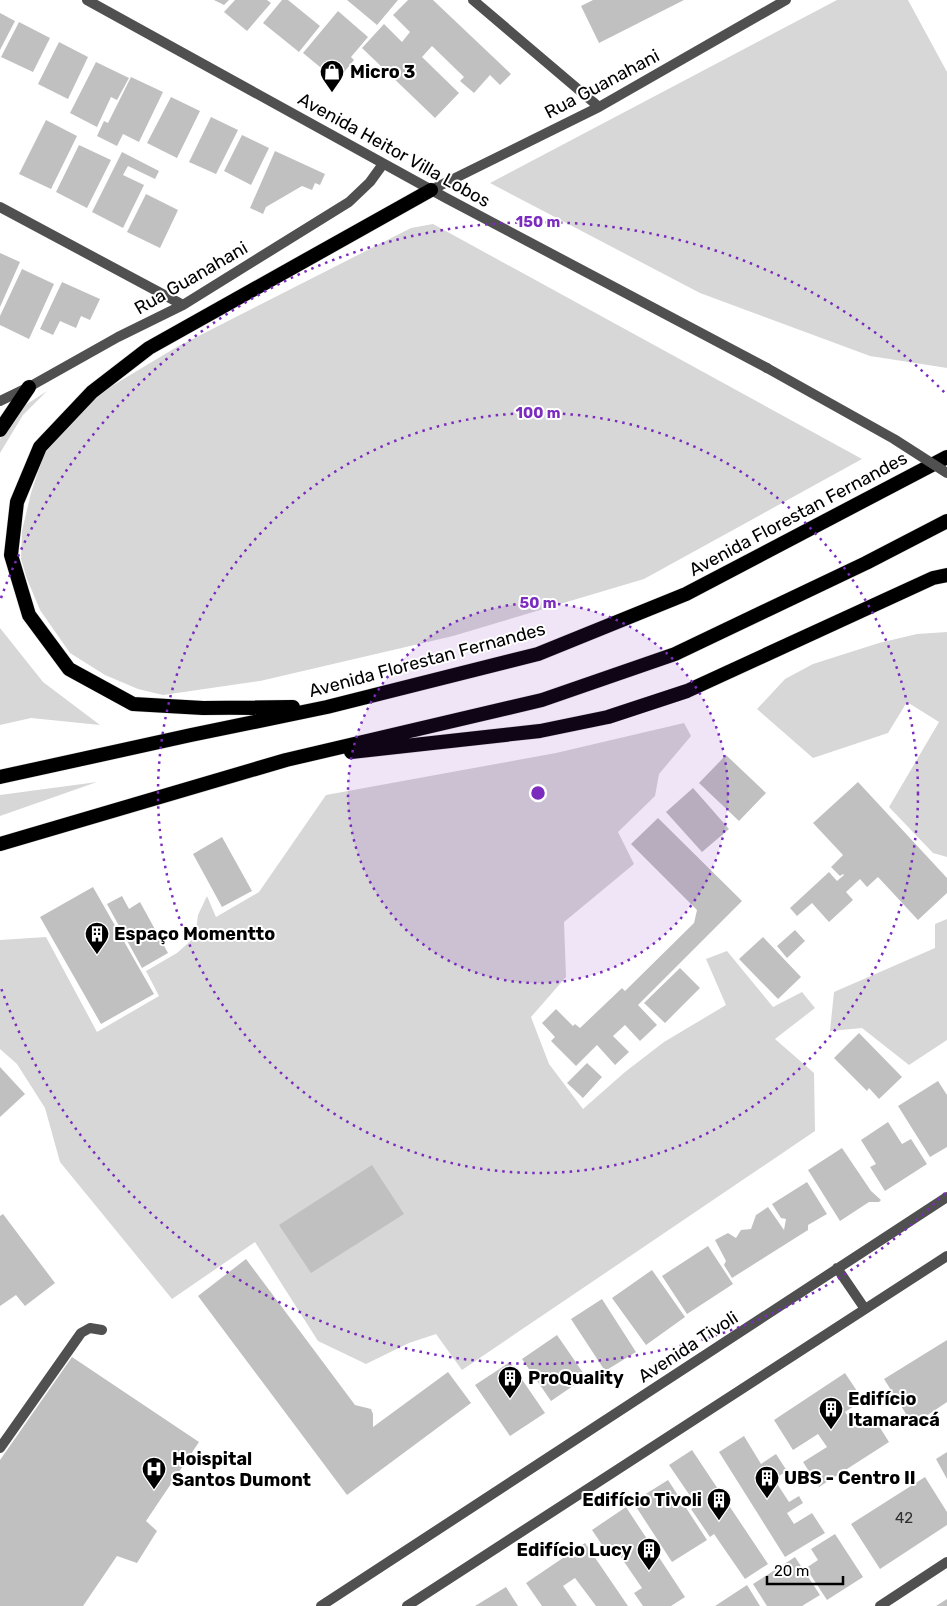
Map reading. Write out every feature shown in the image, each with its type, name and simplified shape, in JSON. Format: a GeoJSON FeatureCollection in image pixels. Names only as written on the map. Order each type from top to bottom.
{"type":"FeatureCollection","features":[{"type":"Feature","properties":{"kind":"highway"},"geometry":{"type":"LineString","coordinates":[[327,707],[203,708],[133,704],[69,669],[29,615],[11,555],[16,502],[40,447],[92,392],[149,348],[431,190]]}},
{"type":"Feature","properties":{"kind":"highway"},"geometry":{"type":"LineString","coordinates":[[0,430],[29,387]]}},
{"type":"Feature","properties":{"kind":"highway","name":"Avenida Florestan Fernandes"},"geometry":{"type":"LineString","coordinates":[[0,777],[327,707],[538,654],[686,594],[947,457]]}},
{"type":"Feature","properties":{"kind":"highway"},"geometry":{"type":"LineString","coordinates":[[0,844],[286,760],[542,700],[675,654],[866,563],[947,521]]}},
{"type":"Feature","properties":{"kind":"highway"},"geometry":{"type":"LineString","coordinates":[[286,760],[540,731],[608,717],[687,691],[933,578],[947,575]]}},
{"type":"Feature","properties":{"kind":"street","name":"Avenida Heitor Villa Lobos"},"geometry":{"type":"LineString","coordinates":[[88,0],[383,164],[766,368],[894,439],[947,474]]}},
{"type":"Feature","properties":{"kind":"street"},"geometry":{"type":"LineString","coordinates":[[473,0],[599,107]]}},
{"type":"Feature","properties":{"kind":"street","name":"Rua Guanahani"},"geometry":{"type":"LineString","coordinates":[[431,190],[599,107],[786,0]]}},
{"type":"Feature","properties":{"kind":"street","name":"Rua Guanahani"},"geometry":{"type":"LineString","coordinates":[[0,401],[29,387],[118,337],[183,305],[349,202],[370,182],[383,164]]}},
{"type":"Feature","properties":{"kind":"street"},"geometry":{"type":"LineString","coordinates":[[0,207],[183,305]]}},
{"type":"Feature","properties":{"kind":"street","name":"Avenida Tivoli"},"geometry":{"type":"LineString","coordinates":[[321,1606],[947,1197]]}},
{"type":"Feature","properties":{"kind":"street"},"geometry":{"type":"LineString","coordinates":[[407,1606],[947,1256]]}},
{"type":"Feature","properties":{"kind":"street"},"geometry":{"type":"LineString","coordinates":[[838,1268],[865,1309]]}},
{"type":"Feature","properties":{"kind":"street"},"geometry":{"type":"LineString","coordinates":[[0,1448],[82,1333],[90,1328],[102,1330]]}},
{"type":"Feature","properties":{"kind":"street"},"geometry":{"type":"LineString","coordinates":[[880,1606],[947,1562]]}},
{"type":"Feature","properties":{"kind":"shaded area"},"geometry":{"type":"Polygon","coordinates":[[[837,0],[908,0],[947,72],[947,368],[870,356],[700,293],[490,183],[837,0]]]}},
{"type":"Feature","properties":{"kind":"shaded area"},"geometry":{"type":"Polygon","coordinates":[[[433,224],[862,459],[644,579],[453,636],[260,681],[163,695],[138,689],[105,675],[70,653],[40,610],[21,559],[22,531],[31,493],[44,454],[69,424],[97,395],[175,348],[411,228],[433,224]]]}},
{"type":"Feature","properties":{"kind":"shaded area"},"geometry":{"type":"Polygon","coordinates":[[[47,391],[23,415],[0,453],[0,439],[5,431],[24,406],[47,391]]]}},
{"type":"Feature","properties":{"kind":"shaded area"},"geometry":{"type":"Polygon","coordinates":[[[0,628],[43,682],[100,725],[31,718],[0,725],[0,628]]]}},
{"type":"Feature","properties":{"kind":"shaded area"},"geometry":{"type":"Polygon","coordinates":[[[947,632],[947,857],[933,853],[889,807],[939,722],[907,702],[888,733],[813,758],[757,709],[785,679],[813,664],[879,643],[917,634],[947,632]]]}},
{"type":"Feature","properties":{"kind":"shaded area"},"geometry":{"type":"Polygon","coordinates":[[[684,723],[691,736],[659,774],[655,796],[618,832],[634,864],[564,922],[566,977],[531,1017],[549,1064],[583,1109],[625,1072],[664,1042],[726,1005],[706,959],[727,951],[773,1007],[802,992],[815,1008],[775,1039],[814,1073],[815,1131],[462,1370],[436,1334],[409,1343],[366,1364],[318,1341],[255,1242],[172,1299],[60,1162],[45,1108],[17,1064],[0,1049],[0,940],[46,937],[97,1032],[159,996],[146,971],[177,953],[195,937],[198,915],[207,896],[216,917],[259,892],[326,795],[556,753],[684,723]]]}},
{"type":"Feature","properties":{"kind":"shaded area"},"geometry":{"type":"Polygon","coordinates":[[[97,782],[0,816],[0,795],[97,782]]]}},
{"type":"Feature","properties":{"kind":"shaded area"},"geometry":{"type":"Polygon","coordinates":[[[947,919],[947,1040],[909,1065],[862,1028],[830,1031],[834,992],[935,948],[935,924],[947,919]]]}},
{"type":"Feature","properties":{"kind":"building"},"geometry":{"type":"Polygon","coordinates":[[[214,0],[229,0],[224,5],[214,0]]]}},
{"type":"Feature","properties":{"kind":"building"},"geometry":{"type":"Polygon","coordinates":[[[235,0],[267,0],[271,3],[247,31],[224,12],[235,0]]]}},
{"type":"Feature","properties":{"kind":"building"},"geometry":{"type":"Polygon","coordinates":[[[282,0],[288,0],[320,26],[299,52],[263,23],[282,0]]]}},
{"type":"Feature","properties":{"kind":"building"},"geometry":{"type":"Polygon","coordinates":[[[347,0],[398,0],[377,25],[347,0]]]}},
{"type":"Feature","properties":{"kind":"building"},"geometry":{"type":"Polygon","coordinates":[[[408,0],[433,0],[511,74],[500,85],[490,75],[474,93],[460,81],[464,77],[432,46],[422,57],[459,93],[435,118],[362,48],[384,24],[402,42],[410,32],[393,15],[408,0]]]}},
{"type":"Feature","properties":{"kind":"building"},"geometry":{"type":"Polygon","coordinates":[[[593,0],[684,0],[599,43],[581,6],[593,0]]]}},
{"type":"Feature","properties":{"kind":"building"},"geometry":{"type":"Polygon","coordinates":[[[338,11],[368,37],[351,57],[354,60],[337,81],[303,53],[338,11]]]}},
{"type":"Feature","properties":{"kind":"building"},"geometry":{"type":"Polygon","coordinates":[[[0,13],[15,21],[0,50],[0,13]]]}},
{"type":"Feature","properties":{"kind":"building"},"geometry":{"type":"Polygon","coordinates":[[[19,22],[50,38],[33,72],[1,57],[19,22]]]}},
{"type":"Feature","properties":{"kind":"building"},"geometry":{"type":"Polygon","coordinates":[[[59,42],[88,57],[68,99],[38,84],[59,42]]]}},
{"type":"Feature","properties":{"kind":"building"},"geometry":{"type":"Polygon","coordinates":[[[96,62],[129,78],[117,100],[111,97],[97,127],[70,113],[96,62]]]}},
{"type":"Feature","properties":{"kind":"building"},"geometry":{"type":"Polygon","coordinates":[[[131,77],[163,92],[139,142],[123,134],[117,146],[97,136],[104,121],[108,123],[131,77]]]}},
{"type":"Feature","properties":{"kind":"building"},"geometry":{"type":"Polygon","coordinates":[[[171,97],[200,111],[177,158],[147,143],[171,97]]]}},
{"type":"Feature","properties":{"kind":"building"},"geometry":{"type":"Polygon","coordinates":[[[211,117],[238,130],[216,174],[189,162],[211,117]]]}},
{"type":"Feature","properties":{"kind":"building"},"geometry":{"type":"Polygon","coordinates":[[[46,120],[77,136],[51,189],[19,174],[46,120]]]}},
{"type":"Feature","properties":{"kind":"building"},"geometry":{"type":"Polygon","coordinates":[[[242,135],[269,148],[251,185],[224,171],[242,135]]]}},
{"type":"Feature","properties":{"kind":"building"},"geometry":{"type":"Polygon","coordinates":[[[79,145],[111,160],[87,208],[56,192],[79,145]]]}},
{"type":"Feature","properties":{"kind":"building"},"geometry":{"type":"Polygon","coordinates":[[[275,151],[325,174],[320,185],[315,183],[312,190],[302,186],[266,207],[263,214],[250,208],[275,151]]]}},
{"type":"Feature","properties":{"kind":"building"},"geometry":{"type":"Polygon","coordinates":[[[122,152],[159,171],[155,179],[128,166],[123,175],[144,185],[123,228],[92,212],[122,152]]]}},
{"type":"Feature","properties":{"kind":"building"},"geometry":{"type":"Polygon","coordinates":[[[146,194],[178,210],[160,248],[127,232],[146,194]]]}},
{"type":"Feature","properties":{"kind":"building"},"geometry":{"type":"Polygon","coordinates":[[[0,253],[20,262],[0,307],[0,253]]]}},
{"type":"Feature","properties":{"kind":"building"},"geometry":{"type":"Polygon","coordinates":[[[22,269],[54,284],[29,339],[0,325],[0,316],[22,269]]]}},
{"type":"Feature","properties":{"kind":"building"},"geometry":{"type":"Polygon","coordinates":[[[62,282],[100,299],[90,320],[81,316],[76,328],[60,321],[53,335],[40,329],[62,282]]]}},
{"type":"Feature","properties":{"kind":"building"},"geometry":{"type":"Polygon","coordinates":[[[726,755],[766,793],[739,821],[699,783],[726,755]]]}},
{"type":"Feature","properties":{"kind":"building"},"geometry":{"type":"Polygon","coordinates":[[[858,782],[947,878],[947,893],[918,920],[878,877],[867,887],[860,879],[846,892],[853,900],[829,922],[812,903],[797,916],[790,908],[829,872],[837,881],[844,875],[840,876],[831,867],[843,855],[813,823],[858,782]]]}},
{"type":"Feature","properties":{"kind":"building"},"geometry":{"type":"Polygon","coordinates":[[[693,788],[729,829],[702,852],[666,812],[693,788]]]}},
{"type":"Feature","properties":{"kind":"building"},"geometry":{"type":"Polygon","coordinates":[[[658,818],[742,901],[638,1005],[657,1025],[640,1041],[625,1025],[613,1036],[629,1052],[615,1065],[597,1045],[576,1066],[551,1041],[555,1037],[542,1023],[556,1009],[573,1026],[575,1024],[580,1028],[622,988],[625,991],[694,923],[697,910],[631,844],[658,818]]]}},
{"type":"Feature","properties":{"kind":"building"},"geometry":{"type":"Polygon","coordinates":[[[222,837],[252,891],[222,907],[193,854],[222,837]]]}},
{"type":"Feature","properties":{"kind":"building","name":"Espaço Momentto"},"geometry":{"type":"Polygon","coordinates":[[[93,887],[154,994],[101,1024],[40,917],[93,887]]]}},
{"type":"Feature","properties":{"kind":"building"},"geometry":{"type":"Polygon","coordinates":[[[122,896],[129,909],[140,902],[168,953],[142,968],[107,904],[122,896]]]}},
{"type":"Feature","properties":{"kind":"building"},"geometry":{"type":"Polygon","coordinates":[[[795,930],[805,941],[787,958],[777,946],[795,930]]]}},
{"type":"Feature","properties":{"kind":"building"},"geometry":{"type":"Polygon","coordinates":[[[763,937],[801,977],[778,999],[739,959],[763,937]]]}},
{"type":"Feature","properties":{"kind":"building"},"geometry":{"type":"Polygon","coordinates":[[[680,968],[700,988],[665,1023],[644,1003],[680,968]]]}},
{"type":"Feature","properties":{"kind":"building"},"geometry":{"type":"Polygon","coordinates":[[[859,1033],[902,1077],[879,1099],[869,1088],[867,1091],[834,1058],[859,1033]]]}},
{"type":"Feature","properties":{"kind":"building"},"geometry":{"type":"Polygon","coordinates":[[[587,1063],[602,1077],[583,1098],[567,1083],[587,1063]]]}},
{"type":"Feature","properties":{"kind":"building"},"geometry":{"type":"Polygon","coordinates":[[[0,1067],[25,1094],[0,1117],[0,1067]]]}},
{"type":"Feature","properties":{"kind":"building"},"geometry":{"type":"Polygon","coordinates":[[[938,1081],[947,1095],[947,1147],[930,1157],[898,1106],[938,1081]]]}},
{"type":"Feature","properties":{"kind":"building"},"geometry":{"type":"Polygon","coordinates":[[[888,1122],[902,1144],[911,1139],[927,1164],[885,1191],[870,1167],[876,1164],[861,1140],[888,1122]]]}},
{"type":"Feature","properties":{"kind":"building"},"geometry":{"type":"Polygon","coordinates":[[[842,1148],[871,1191],[881,1200],[879,1202],[869,1202],[840,1221],[808,1170],[842,1148]]]}},
{"type":"Feature","properties":{"kind":"building"},"geometry":{"type":"Polygon","coordinates":[[[372,1165],[404,1214],[311,1273],[279,1225],[372,1165]]]}},
{"type":"Feature","properties":{"kind":"building"},"geometry":{"type":"Polygon","coordinates":[[[807,1182],[827,1214],[808,1225],[808,1230],[732,1278],[724,1265],[726,1261],[715,1240],[728,1233],[736,1238],[741,1230],[751,1229],[756,1215],[768,1207],[784,1230],[786,1219],[781,1218],[772,1204],[807,1182]]]}},
{"type":"Feature","properties":{"kind":"building"},"geometry":{"type":"Polygon","coordinates":[[[3,1214],[55,1283],[25,1306],[16,1295],[0,1306],[0,1216],[3,1214]]]}},
{"type":"Feature","properties":{"kind":"building"},"geometry":{"type":"Polygon","coordinates":[[[708,1246],[733,1284],[687,1314],[662,1276],[708,1246]]]}},
{"type":"Feature","properties":{"kind":"building"},"geometry":{"type":"Polygon","coordinates":[[[246,1259],[355,1405],[371,1409],[373,1427],[448,1372],[471,1403],[347,1495],[198,1296],[246,1259]]]}},
{"type":"Feature","properties":{"kind":"building"},"geometry":{"type":"Polygon","coordinates":[[[652,1270],[685,1317],[646,1345],[612,1298],[652,1270]]]}},
{"type":"Feature","properties":{"kind":"building"},"geometry":{"type":"Polygon","coordinates":[[[602,1299],[636,1352],[605,1371],[571,1319],[602,1299]]]}},
{"type":"Feature","properties":{"kind":"building"},"geometry":{"type":"Polygon","coordinates":[[[557,1335],[586,1377],[551,1401],[522,1359],[557,1335]]]}},
{"type":"Feature","properties":{"kind":"building"},"geometry":{"type":"Polygon","coordinates":[[[947,1340],[947,1402],[913,1425],[884,1379],[947,1340]]]}},
{"type":"Feature","properties":{"kind":"building"},"geometry":{"type":"Polygon","coordinates":[[[72,1357],[199,1442],[146,1521],[157,1531],[137,1563],[117,1556],[83,1606],[0,1606],[0,1460],[72,1357]]]}},
{"type":"Feature","properties":{"kind":"building","name":"ProQuality"},"geometry":{"type":"Polygon","coordinates":[[[510,1362],[545,1413],[510,1436],[475,1385],[510,1362]]]}},
{"type":"Feature","properties":{"kind":"building","name":"Edifício Itamaracá"},"geometry":{"type":"Polygon","coordinates":[[[845,1373],[863,1400],[845,1412],[855,1427],[872,1415],[889,1442],[819,1487],[803,1462],[827,1447],[818,1434],[793,1450],[774,1420],[845,1373]]]}},
{"type":"Feature","properties":{"kind":"building","name":"UBS - Centro II"},"geometry":{"type":"Polygon","coordinates":[[[744,1436],[761,1464],[776,1454],[787,1471],[774,1479],[789,1502],[799,1496],[803,1503],[787,1513],[794,1524],[812,1513],[825,1533],[785,1557],[719,1452],[744,1436]]]}},
{"type":"Feature","properties":{"kind":"building","name":"Edifício Tivoli"},"geometry":{"type":"Polygon","coordinates":[[[692,1450],[768,1564],[745,1579],[714,1534],[710,1537],[691,1509],[697,1506],[669,1465],[692,1450]]]}},
{"type":"Feature","properties":{"kind":"building"},"geometry":{"type":"Polygon","coordinates":[[[947,1452],[947,1479],[936,1459],[947,1452]]]}},
{"type":"Feature","properties":{"kind":"building"},"geometry":{"type":"Polygon","coordinates":[[[925,1477],[947,1512],[947,1525],[880,1569],[851,1524],[925,1477]]]}},
{"type":"Feature","properties":{"kind":"building"},"geometry":{"type":"Polygon","coordinates":[[[668,1480],[707,1540],[672,1562],[633,1502],[668,1480]]]}},
{"type":"Feature","properties":{"kind":"building","name":"Edifício Lucy"},"geometry":{"type":"Polygon","coordinates":[[[626,1507],[685,1597],[671,1606],[643,1606],[634,1593],[642,1588],[616,1550],[609,1555],[592,1530],[626,1507]]]}},
{"type":"Feature","properties":{"kind":"building"},"geometry":{"type":"Polygon","coordinates":[[[835,1534],[863,1577],[827,1600],[806,1568],[818,1560],[811,1549],[835,1534]]]}},
{"type":"Feature","properties":{"kind":"building"},"geometry":{"type":"Polygon","coordinates":[[[585,1543],[628,1606],[596,1606],[575,1578],[563,1586],[577,1606],[542,1606],[526,1583],[585,1543]]]}},
{"type":"Feature","properties":{"kind":"building"},"geometry":{"type":"Polygon","coordinates":[[[795,1557],[820,1595],[802,1606],[767,1606],[753,1584],[795,1557]]]}},
{"type":"Feature","properties":{"kind":"building"},"geometry":{"type":"Polygon","coordinates":[[[747,1585],[760,1606],[715,1606],[747,1585]]]}},
{"type":"Feature","properties":{"kind":"building"},"geometry":{"type":"Polygon","coordinates":[[[506,1587],[518,1606],[475,1606],[506,1587]]]}},
{"type":"Feature","properties":{"kind":"building"},"geometry":{"type":"Polygon","coordinates":[[[947,1599],[947,1606],[936,1606],[947,1599]]]}},
{"type":"Feature","properties":{"kind":"place","name":"Micro 3"},"geometry":{"type":"Point","coordinates":[332,93]}},
{"type":"Feature","properties":{"kind":"place","name":"Espaço Momentto"},"geometry":{"type":"Point","coordinates":[97,955]}},
{"type":"Feature","properties":{"kind":"place","name":"ProQuality"},"geometry":{"type":"Point","coordinates":[510,1399]}},
{"type":"Feature","properties":{"kind":"place","name":"Edifício Itamaracá"},"geometry":{"type":"Point","coordinates":[831,1430]}},
{"type":"Feature","properties":{"kind":"place","name":"Hoispital Santos Dumont"},"geometry":{"type":"Point","coordinates":[154,1490]}},
{"type":"Feature","properties":{"kind":"place","name":"UBS - Centro II"},"geometry":{"type":"Point","coordinates":[767,1499]}},
{"type":"Feature","properties":{"kind":"place","name":"Edifício Tivoli"},"geometry":{"type":"Point","coordinates":[719,1521]}},
{"type":"Feature","properties":{"kind":"place","name":"Edifício Lucy"},"geometry":{"type":"Point","coordinates":[649,1571]}}]}
